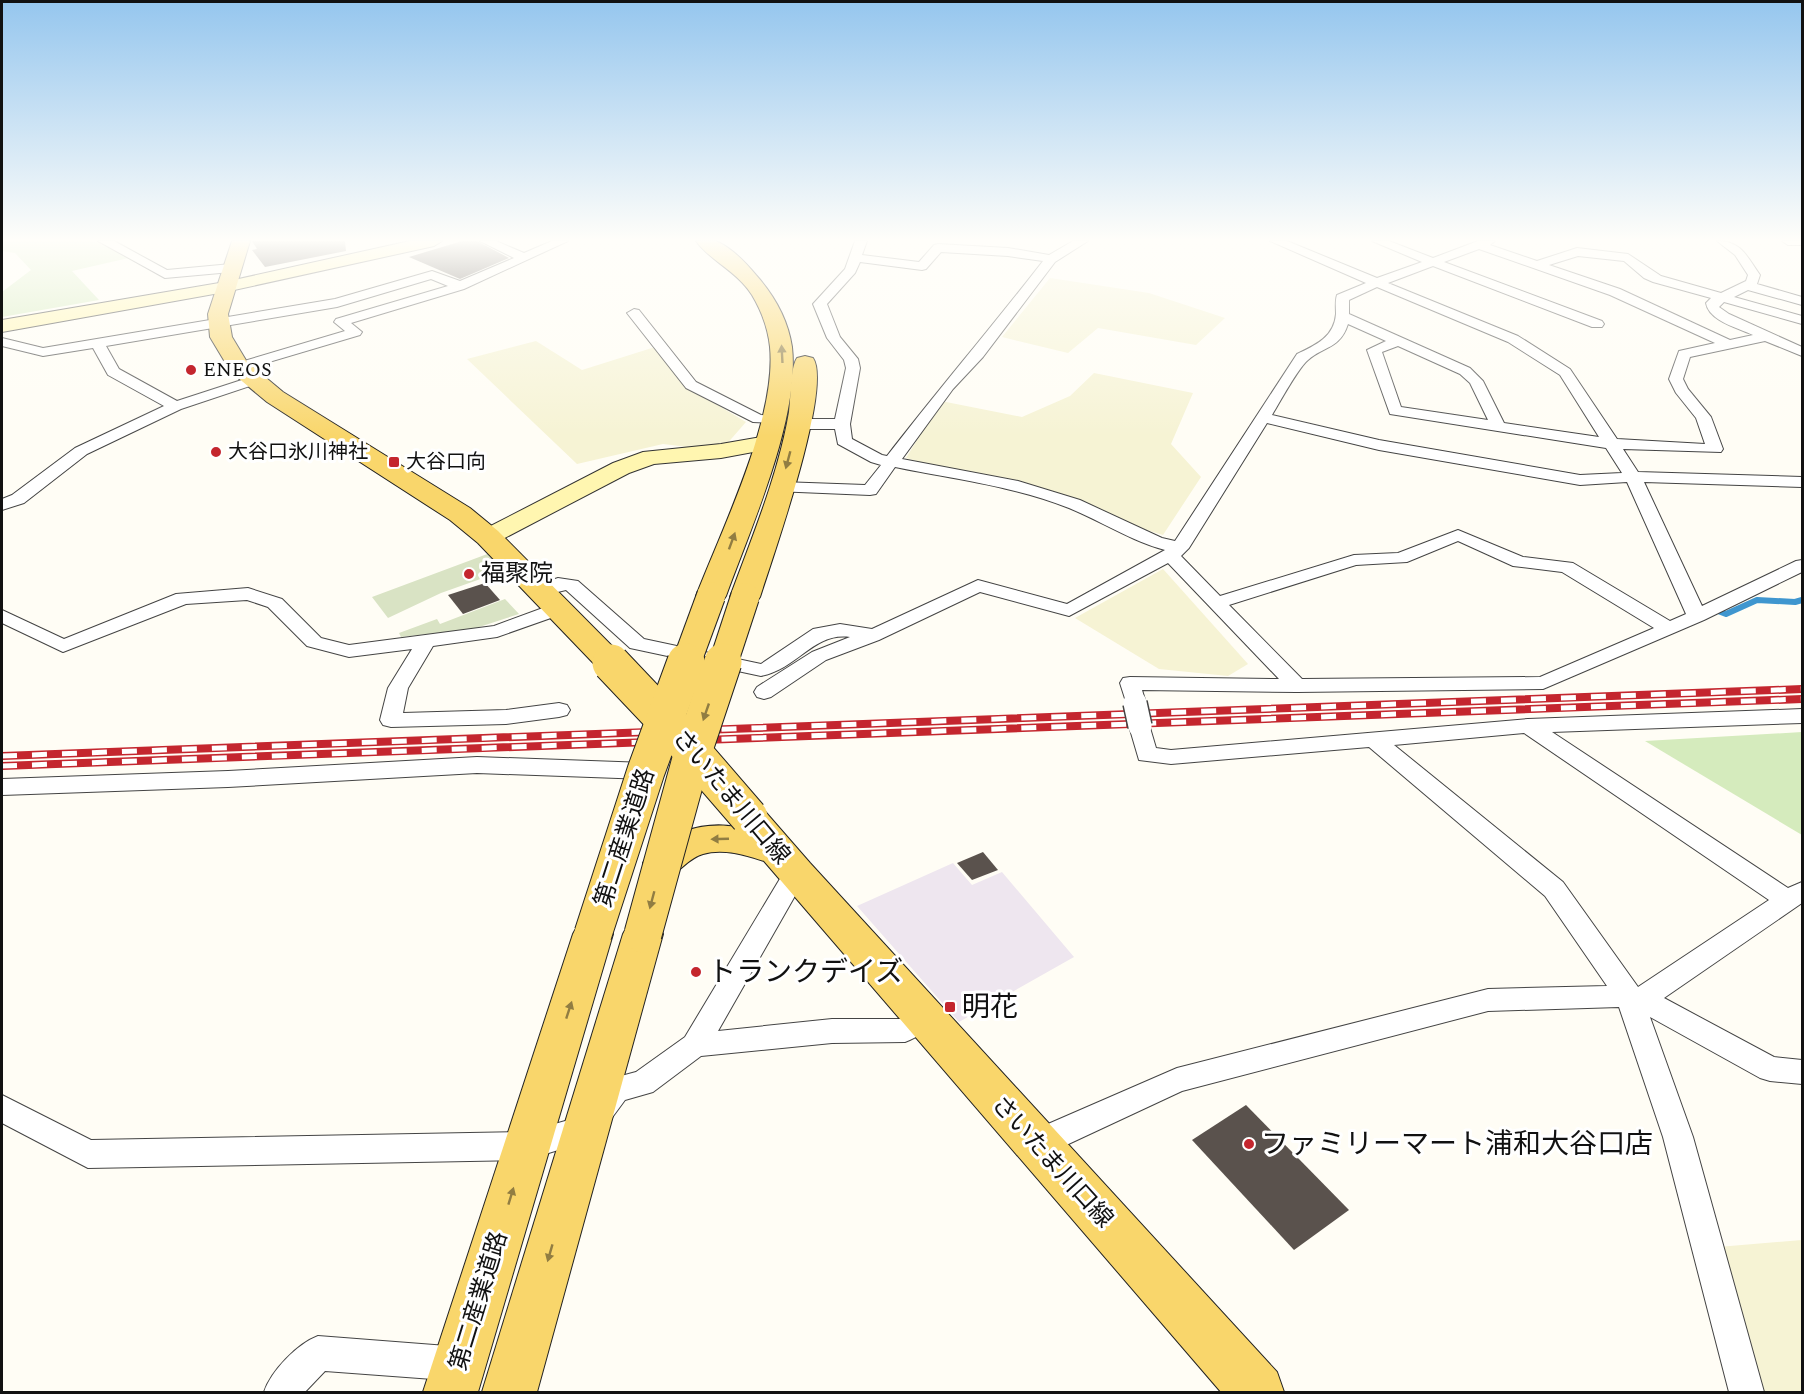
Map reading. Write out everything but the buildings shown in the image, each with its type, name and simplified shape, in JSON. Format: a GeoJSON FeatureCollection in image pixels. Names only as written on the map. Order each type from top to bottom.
{"type":"FeatureCollection","features":[{"type":"Feature","properties":{"kind":"main road"},"geometry":{"type":"LineString","coordinates":[[218,323],[222,306]]}},
{"type":"Feature","properties":{"kind":"main road","name":"第二産業道路"},"geometry":{"type":"LineString","coordinates":[[455,1378],[526,1146],[646,771],[774,420],[781,396],[782,346],[775,317],[768,306]]}},
{"type":"Feature","properties":{"kind":"main road","name":"第二産業道路"},"geometry":{"type":"LineString","coordinates":[[509,1392],[643,934],[693,752],[781,487],[798,424],[805,371],[805,346],[789,306]]}},
{"type":"Feature","properties":{"kind":"main road","name":"さいたま川口線"},"geometry":{"type":"LineString","coordinates":[[218,323],[225,347],[247,373],[275,397],[433,496],[488,537],[541,590],[666,721],[923,1017],[1257,1392]]}},
{"type":"Feature","properties":{"kind":"main road"},"geometry":{"type":"LineString","coordinates":[[662,863],[682,846],[719,838],[737,839],[787,862]]}},
{"type":"Feature","properties":{"kind":"street"},"geometry":{"type":"LineString","coordinates":[[2,326],[96,306]]}},
{"type":"Feature","properties":{"kind":"street"},"geometry":{"type":"LineString","coordinates":[[2,342],[43,352],[319,306]]}},
{"type":"Feature","properties":{"kind":"street"},"geometry":{"type":"LineString","coordinates":[[2,505],[18,499],[81,451],[247,373],[356,332],[340,322],[393,306]]}},
{"type":"Feature","properties":{"kind":"street"},"geometry":{"type":"LineString","coordinates":[[821,306],[834,338],[851,359],[853,368],[842,424],[844,441],[877,459],[1012,485],[1064,501],[1175,551],[1216,603],[1297,686]]}},
{"type":"Feature","properties":{"kind":"street"},"geometry":{"type":"LineString","coordinates":[[781,487],[870,490],[948,386],[978,354],[1015,306]]}},
{"type":"Feature","properties":{"kind":"street"},"geometry":{"type":"LineString","coordinates":[[764,692],[819,656],[873,635],[978,586],[1070,610],[1175,551],[1302,357],[1331,343],[1344,317],[1343,306]]}},
{"type":"Feature","properties":{"kind":"street"},"geometry":{"type":"LineString","coordinates":[[1435,306],[1513,339],[1565,372],[1633,477],[1699,615]]}},
{"type":"Feature","properties":{"kind":"street"},"geometry":{"type":"LineString","coordinates":[[1549,306],[1597,324]]}},
{"type":"Feature","properties":{"kind":"street"},"geometry":{"type":"LineString","coordinates":[[1646,306],[1728,344]]}},
{"type":"Feature","properties":{"kind":"street"},"geometry":{"type":"LineString","coordinates":[[1713,306],[1724,316],[1803,352]]}},
{"type":"Feature","properties":{"kind":"street"},"geometry":{"type":"LineString","coordinates":[[1752,306],[1803,320]]}},
{"type":"Feature","properties":{"kind":"street"},"geometry":{"type":"LineString","coordinates":[[633,313],[691,385],[758,419],[774,420]]}},
{"type":"Feature","properties":{"kind":"street"},"geometry":{"type":"LineString","coordinates":[[1344,317],[1465,371],[1476,381],[1498,426]]}},
{"type":"Feature","properties":{"kind":"street"},"geometry":{"type":"LineString","coordinates":[[1399,341],[1374,350],[1395,411],[1613,444],[1715,449],[1703,417],[1680,390],[1676,378],[1684,354],[1767,336]]}},
{"type":"Feature","properties":{"kind":"street"},"geometry":{"type":"LineString","coordinates":[[97,343],[113,372],[176,406]]}},
{"type":"Feature","properties":{"kind":"street"},"geometry":{"type":"LineString","coordinates":[[1262,417],[1379,445],[1580,480],[1633,477],[1803,483]]}},
{"type":"Feature","properties":{"kind":"street"},"geometry":{"type":"LineString","coordinates":[[798,424],[842,424]]}},
{"type":"Feature","properties":{"kind":"street"},"geometry":{"type":"LineString","coordinates":[[488,537],[621,468],[651,457],[721,451],[767,443]]}},
{"type":"Feature","properties":{"kind":"street"},"geometry":{"type":"LineString","coordinates":[[1216,603],[1354,560],[1401,558],[1458,535],[1519,562],[1567,567],[1668,628]]}},
{"type":"Feature","properties":{"kind":"street"},"geometry":{"type":"LineString","coordinates":[[1803,566],[1699,615],[1543,683],[1297,686],[1130,683],[1147,755],[1171,757],[1528,726],[1803,716]]}},
{"type":"Feature","properties":{"kind":"street"},"geometry":{"type":"LineString","coordinates":[[541,590],[558,584],[571,585],[637,644],[761,670],[771,668],[820,633],[840,630],[873,635]]}},
{"type":"Feature","properties":{"kind":"street"},"geometry":{"type":"LineString","coordinates":[[2,616],[63,646],[183,598],[248,594],[274,603],[314,642],[349,651],[497,631],[558,609]]}},
{"type":"Feature","properties":{"kind":"street"},"geometry":{"type":"LineString","coordinates":[[426,641],[398,688],[391,720],[506,717],[558,710]]}},
{"type":"Feature","properties":{"kind":"street"},"geometry":{"type":"LineString","coordinates":[[1528,726],[1795,896],[1635,998]]}},
{"type":"Feature","properties":{"kind":"street"},"geometry":{"type":"LineString","coordinates":[[1373,739],[1554,889],[1635,998],[1678,1137],[1747,1392]]}},
{"type":"Feature","properties":{"kind":"street"},"geometry":{"type":"LineString","coordinates":[[2,787],[228,779],[477,765],[646,771]]}},
{"type":"Feature","properties":{"kind":"street"},"geometry":{"type":"LineString","coordinates":[[2,1108],[88,1154],[526,1146],[586,1129],[616,1089],[643,1083],[695,1046],[787,862]]}},
{"type":"Feature","properties":{"kind":"street"},"geometry":{"type":"LineString","coordinates":[[1036,1144],[1177,1080],[1488,1000],[1635,998],[1770,1069],[1803,1072]]}},
{"type":"Feature","properties":{"kind":"street"},"geometry":{"type":"LineString","coordinates":[[695,1046],[832,1031],[905,1030],[923,1017]]}},
{"type":"Feature","properties":{"kind":"street"},"geometry":{"type":"LineString","coordinates":[[280,1392],[318,1353],[455,1378]]}},
{"type":"Feature","properties":{"kind":"shaded area"},"geometry":{"type":"Polygon","coordinates":[[[1027,306],[1189,306],[1225,318],[1196,345],[1098,328],[1068,353],[1002,337],[1027,306]]]}},
{"type":"Feature","properties":{"kind":"shaded area"},"geometry":{"type":"Polygon","coordinates":[[[536,341],[582,370],[655,347],[682,384],[746,422],[725,446],[712,450],[663,444],[577,464],[467,359],[536,341]]]}},
{"type":"Feature","properties":{"kind":"shaded area"},"geometry":{"type":"Polygon","coordinates":[[[1094,373],[1193,393],[1171,444],[1201,477],[1163,535],[906,458],[941,401],[1022,417],[1070,396],[1094,373]]]}},
{"type":"Feature","properties":{"kind":"shaded area"},"geometry":{"type":"Polygon","coordinates":[[[1163,569],[1248,664],[1228,676],[1159,669],[1075,618],[1163,569]]]}},
{"type":"Feature","properties":{"kind":"shaded area"},"geometry":{"type":"Polygon","coordinates":[[[953,863],[972,885],[1002,872],[1074,957],[959,1022],[857,906],[953,863]]]}},
{"type":"Feature","properties":{"kind":"shaded area"},"geometry":{"type":"Polygon","coordinates":[[[1802,1240],[1802,1392],[1757,1392],[1718,1247],[1802,1240]]]}},
{"type":"Feature","properties":{"kind":"green space"},"geometry":{"type":"Polygon","coordinates":[[[2,306],[64,306],[2,317],[2,306]]]}},
{"type":"Feature","properties":{"kind":"green space"},"geometry":{"type":"Polygon","coordinates":[[[490,553],[503,571],[441,593],[388,618],[372,597],[490,553]]]}},
{"type":"Feature","properties":{"kind":"green space"},"geometry":{"type":"Polygon","coordinates":[[[505,599],[519,614],[473,629],[401,637],[399,633],[437,619],[440,624],[505,599]]]}},
{"type":"Feature","properties":{"kind":"green space"},"geometry":{"type":"Polygon","coordinates":[[[1802,732],[1802,835],[1645,741],[1802,732]]]}},
{"type":"Feature","properties":{"kind":"waterway"},"geometry":{"type":"LineString","coordinates":[[1713,609],[1726,614],[1757,600],[1795,602],[1802,600]]}},
{"type":"Feature","properties":{"kind":"railway"},"geometry":{"type":"LineString","coordinates":[[2,756],[1802,689]]}},
{"type":"Feature","properties":{"kind":"railway"},"geometry":{"type":"LineString","coordinates":[[2,766],[1802,699]]}},
{"type":"Feature","properties":{"kind":"place","name":"ENEOS"},"geometry":{"type":"Point","coordinates":[191,370]}},
{"type":"Feature","properties":{"kind":"place","name":"大谷口氷川神社"},"geometry":{"type":"Point","coordinates":[216,452]}},
{"type":"Feature","properties":{"kind":"place","name":"大谷口向"},"geometry":{"type":"Point","coordinates":[394,462]}},
{"type":"Feature","properties":{"kind":"place","name":"福聚院"},"geometry":{"type":"Point","coordinates":[469,574]}},
{"type":"Feature","properties":{"kind":"place","name":"トランクデイズ"},"geometry":{"type":"Point","coordinates":[696,972]}},
{"type":"Feature","properties":{"kind":"place","name":"明花"},"geometry":{"type":"Point","coordinates":[950,1007]}},
{"type":"Feature","properties":{"kind":"place","name":"ファミリーマート浦和大谷口店"},"geometry":{"type":"Point","coordinates":[1249,1144]}}]}
